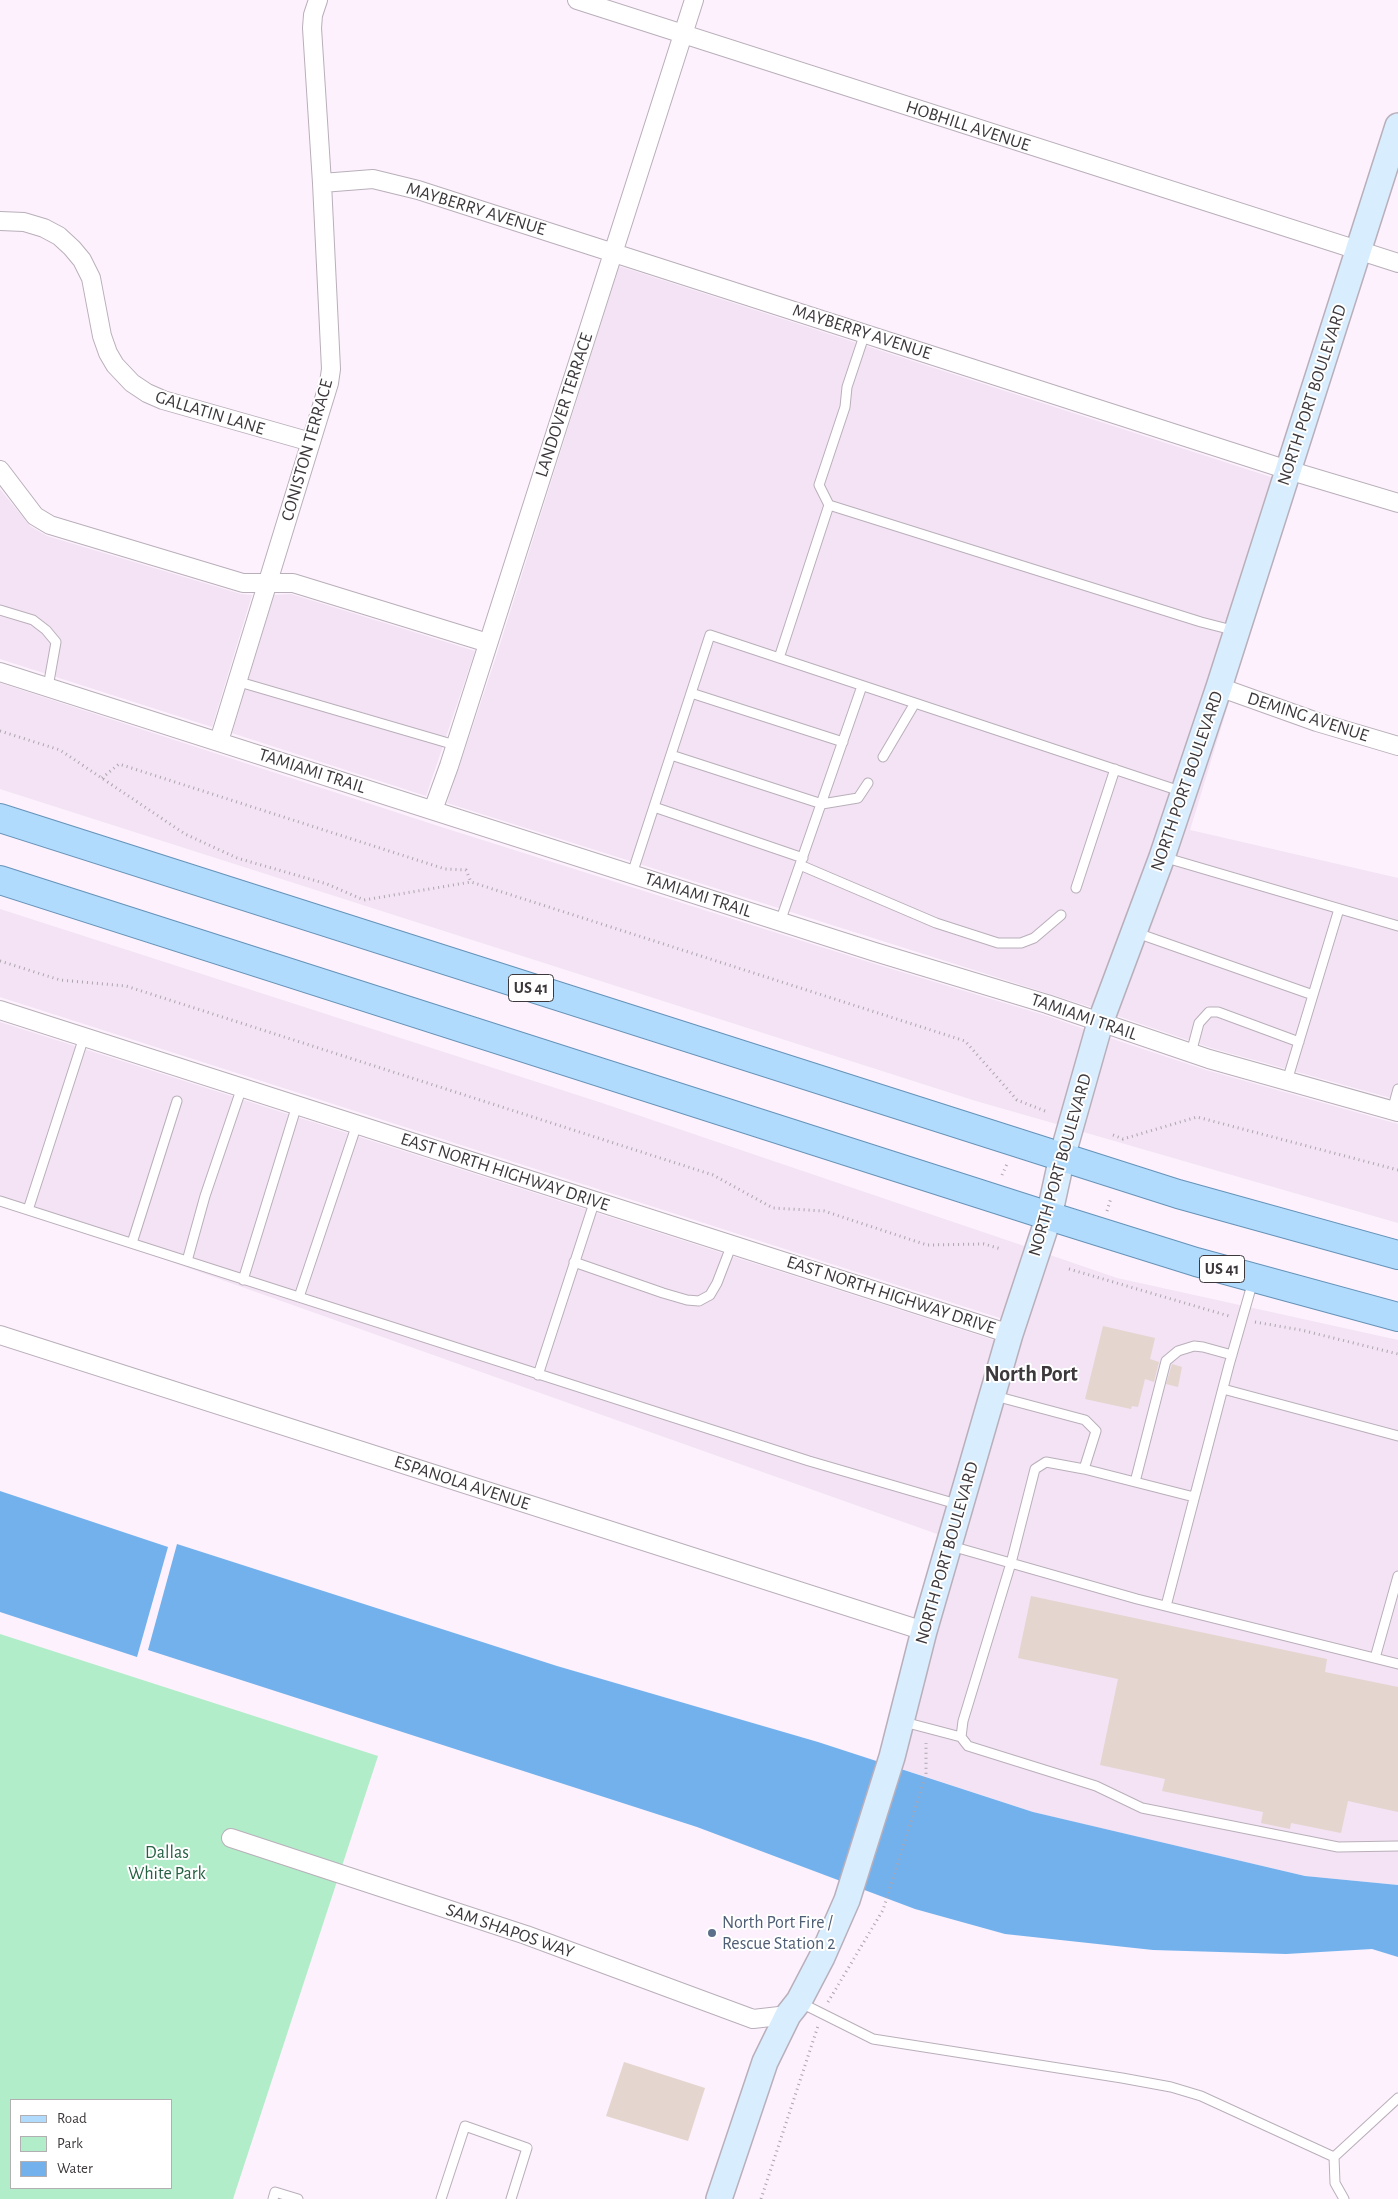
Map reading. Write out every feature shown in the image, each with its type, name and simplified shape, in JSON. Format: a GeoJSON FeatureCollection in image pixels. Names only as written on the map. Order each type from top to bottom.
{"type":"FeatureCollection","features":[{"type":"Feature","properties":{"kind":"main road","name":"US 41"},"geometry":{"type":"LineString","coordinates":[[0,818],[1062,1158],[1187,1197],[1398,1255]]}},
{"type":"Feature","properties":{"kind":"main road","name":"US 41"},"geometry":{"type":"LineString","coordinates":[[0,880],[1048,1216],[1254,1278],[1398,1317]]}},
{"type":"Feature","properties":{"kind":"street","name":"CONISTON TERRACE"},"geometry":{"type":"LineString","coordinates":[[219,741],[329,383],[331,368],[312,28],[313,15],[318,0]]}},
{"type":"Feature","properties":{"kind":"street","name":"HOBHILL AVENUE"},"geometry":{"type":"LineString","coordinates":[[577,0],[1398,263]]}},
{"type":"Feature","properties":{"kind":"street","name":"LANDOVER TERRACE"},"geometry":{"type":"LineString","coordinates":[[433,810],[694,0]]}},
{"type":"Feature","properties":{"kind":"street","name":"NORTH PORT BOULEVARD"},"geometry":{"type":"LineString","coordinates":[[719,2199],[765,2062],[822,1957],[847,1900],[892,1757],[924,1630],[1010,1334],[1048,1216],[1062,1158],[1100,1023],[1162,857],[1219,687],[1398,126]]}},
{"type":"Feature","properties":{"kind":"street","name":"MAYBERRY AVENUE"},"geometry":{"type":"LineString","coordinates":[[322,183],[373,179],[382,181],[612,252],[1288,470],[1398,503]]}},
{"type":"Feature","properties":{"kind":"street","name":"GALLATIN LANE"},"geometry":{"type":"LineString","coordinates":[[0,221],[24,222],[44,228],[59,236],[82,260],[91,278],[102,336],[108,353],[115,365],[132,383],[147,393],[163,400],[311,442]]}},
{"type":"Feature","properties":{"kind":"street"},"geometry":{"type":"LineString","coordinates":[[0,470],[35,516],[50,524],[243,582],[293,583],[488,643]]}},
{"type":"Feature","properties":{"kind":"street","name":"TAMIAMI TRAIL"},"geometry":{"type":"LineString","coordinates":[[0,672],[780,922],[1047,1004],[1191,1053],[1395,1111]]}},
{"type":"Feature","properties":{"kind":"street","name":"DEMING AVENUE"},"geometry":{"type":"LineString","coordinates":[[1219,687],[1318,722],[1398,746]]}},
{"type":"Feature","properties":{"kind":"street","name":"EAST NORTH HIGHWAY DRIVE"},"geometry":{"type":"LineString","coordinates":[[0,1010],[1010,1334]]}},
{"type":"Feature","properties":{"kind":"street","name":"ESPANOLA AVENUE"},"geometry":{"type":"LineString","coordinates":[[0,1335],[924,1630]]}},
{"type":"Feature","properties":{"kind":"street","name":"SAM SHAPOS WAY"},"geometry":{"type":"LineString","coordinates":[[231,1838],[526,1935],[752,2019],[793,2008]]}},
{"type":"Feature","properties":{"kind":"lane"},"geometry":{"type":"LineString","coordinates":[[779,658],[829,505],[819,484],[845,407],[847,387],[865,333]]}},
{"type":"Feature","properties":{"kind":"lane"},"geometry":{"type":"LineString","coordinates":[[829,505],[1236,632]]}},
{"type":"Feature","properties":{"kind":"lane"},"geometry":{"type":"LineString","coordinates":[[0,610],[33,620],[46,630],[56,642],[48,687]]}},
{"type":"Feature","properties":{"kind":"lane"},"geometry":{"type":"LineString","coordinates":[[632,874],[710,635],[1184,792]]}},
{"type":"Feature","properties":{"kind":"lane"},"geometry":{"type":"LineString","coordinates":[[236,681],[455,745]]}},
{"type":"Feature","properties":{"kind":"lane"},"geometry":{"type":"LineString","coordinates":[[780,922],[862,686]]}},
{"type":"Feature","properties":{"kind":"lane"},"geometry":{"type":"LineString","coordinates":[[692,693],[843,742]]}},
{"type":"Feature","properties":{"kind":"lane"},"geometry":{"type":"LineString","coordinates":[[883,757],[915,703]]}},
{"type":"Feature","properties":{"kind":"lane"},"geometry":{"type":"LineString","coordinates":[[671,755],[822,804],[858,798],[868,783]]}},
{"type":"Feature","properties":{"kind":"lane"},"geometry":{"type":"LineString","coordinates":[[1076,888],[1115,769]]}},
{"type":"Feature","properties":{"kind":"lane"},"geometry":{"type":"LineString","coordinates":[[654,807],[801,861],[936,924],[998,943],[1021,943],[1034,938],[1061,915]]}},
{"type":"Feature","properties":{"kind":"lane"},"geometry":{"type":"LineString","coordinates":[[1162,857],[1398,926]]}},
{"type":"Feature","properties":{"kind":"lane"},"geometry":{"type":"LineString","coordinates":[[1287,1081],[1339,909]]}},
{"type":"Feature","properties":{"kind":"lane"},"geometry":{"type":"LineString","coordinates":[[1134,932],[1312,995]]}},
{"type":"Feature","properties":{"kind":"lane"},"geometry":{"type":"LineString","coordinates":[[1191,1053],[1199,1024],[1210,1012],[1218,1012],[1299,1042]]}},
{"type":"Feature","properties":{"kind":"lane"},"geometry":{"type":"LineString","coordinates":[[28,1210],[84,1037]]}},
{"type":"Feature","properties":{"kind":"lane"},"geometry":{"type":"LineString","coordinates":[[187,1261],[205,1196],[242,1087]]}},
{"type":"Feature","properties":{"kind":"lane"},"geometry":{"type":"LineString","coordinates":[[1395,1111],[1398,1089]]}},
{"type":"Feature","properties":{"kind":"lane"},"geometry":{"type":"LineString","coordinates":[[132,1244],[177,1101]]}},
{"type":"Feature","properties":{"kind":"lane"},"geometry":{"type":"LineString","coordinates":[[243,1280],[297,1105]]}},
{"type":"Feature","properties":{"kind":"lane"},"geometry":{"type":"LineString","coordinates":[[298,1298],[357,1124]]}},
{"type":"Feature","properties":{"kind":"lane"},"geometry":{"type":"LineString","coordinates":[[538,1374],[595,1200]]}},
{"type":"Feature","properties":{"kind":"lane"},"geometry":{"type":"LineString","coordinates":[[0,1201],[809,1461],[960,1506]]}},
{"type":"Feature","properties":{"kind":"lane"},"geometry":{"type":"LineString","coordinates":[[574,1262],[664,1293],[687,1300],[699,1301],[710,1295],[717,1283],[732,1244]]}},
{"type":"Feature","properties":{"kind":"lane"},"geometry":{"type":"LineString","coordinates":[[1166,1606],[1254,1278]]}},
{"type":"Feature","properties":{"kind":"lane"},"geometry":{"type":"LineString","coordinates":[[1135,1482],[1166,1362],[1178,1351],[1194,1346],[1232,1355]]}},
{"type":"Feature","properties":{"kind":"lane"},"geometry":{"type":"LineString","coordinates":[[1223,1389],[1398,1436]]}},
{"type":"Feature","properties":{"kind":"lane"},"geometry":{"type":"LineString","coordinates":[[992,1395],[1085,1420],[1096,1431],[1084,1470]]}},
{"type":"Feature","properties":{"kind":"lane"},"geometry":{"type":"LineString","coordinates":[[961,1737],[963,1721],[1011,1563],[1035,1469],[1046,1462],[1194,1497]]}},
{"type":"Feature","properties":{"kind":"lane"},"geometry":{"type":"LineString","coordinates":[[948,1546],[1166,1606],[1398,1664]]}},
{"type":"Feature","properties":{"kind":"lane"},"geometry":{"type":"LineString","coordinates":[[1375,1658],[1398,1576]]}},
{"type":"Feature","properties":{"kind":"lane"},"geometry":{"type":"LineString","coordinates":[[902,1721],[961,1737],[968,1746],[1096,1786],[1142,1808],[1338,1847],[1398,1846]]}},
{"type":"Feature","properties":{"kind":"lane"},"geometry":{"type":"LineString","coordinates":[[793,2008],[822,2013],[873,2039],[1170,2087],[1201,2096],[1334,2157]]}},
{"type":"Feature","properties":{"kind":"lane"},"geometry":{"type":"LineString","coordinates":[[1344,2199],[1335,2183],[1334,2157],[1398,2098]]}},
{"type":"Feature","properties":{"kind":"lane"},"geometry":{"type":"LineString","coordinates":[[441,2199],[466,2126],[527,2148],[511,2199]]}},
{"type":"Feature","properties":{"kind":"lane"},"geometry":{"type":"LineString","coordinates":[[273,2199],[275,2192],[298,2199]]}},
{"type":"Feature","properties":{"kind":"path"},"geometry":{"type":"LineString","coordinates":[[0,731],[60,750],[185,834],[237,858],[327,884],[364,900],[471,882],[965,1041],[1017,1100],[1046,1111]]}},
{"type":"Feature","properties":{"kind":"path"},"geometry":{"type":"LineString","coordinates":[[102,778],[119,764],[445,869],[466,870],[471,882]]}},
{"type":"Feature","properties":{"kind":"path"},"geometry":{"type":"LineString","coordinates":[[0,961],[60,980],[126,986],[714,1175],[773,1208],[824,1211],[927,1245],[984,1244],[1001,1249]]}},
{"type":"Feature","properties":{"kind":"path"},"geometry":{"type":"LineString","coordinates":[[1112,1135],[1123,1139],[1197,1117],[1398,1170]]}},
{"type":"Feature","properties":{"kind":"path"},"geometry":{"type":"LineString","coordinates":[[1002,1175],[1007,1164]]}},
{"type":"Feature","properties":{"kind":"path"},"geometry":{"type":"LineString","coordinates":[[1107,1212],[1111,1198]]}},
{"type":"Feature","properties":{"kind":"path"},"geometry":{"type":"LineString","coordinates":[[761,2199],[822,2013],[883,1910],[926,1774],[926,1738],[928,1728]]}},
{"type":"Feature","properties":{"kind":"shaded area"},"geometry":{"type":"Polygon","coordinates":[[[619,266],[1274,478],[1152,852],[1094,1008],[447,803],[496,657],[619,266]]]}},
{"type":"Feature","properties":{"kind":"shaded area"},"geometry":{"type":"Polygon","coordinates":[[[0,489],[30,526],[47,536],[241,594],[252,595],[212,727],[0,659],[0,489]]]}},
{"type":"Feature","properties":{"kind":"shaded area"},"geometry":{"type":"Polygon","coordinates":[[[291,594],[475,651],[426,796],[232,733],[274,595],[291,594]]]}},
{"type":"Feature","properties":{"kind":"shaded area"},"geometry":{"type":"Polygon","coordinates":[[[0,683],[438,826],[1087,1030],[1060,1125],[976,1101],[0,789],[0,683]]]}},
{"type":"Feature","properties":{"kind":"shaded area"},"geometry":{"type":"Polygon","coordinates":[[[1225,701],[1229,702],[1190,830],[1398,878],[1398,1100],[1211,1048],[1115,1015],[1225,701]]]}},
{"type":"Feature","properties":{"kind":"shaded area"},"geometry":{"type":"Polygon","coordinates":[[[0,909],[602,1103],[1027,1247],[1003,1319],[0,997],[0,909]]]}},
{"type":"Feature","properties":{"kind":"shaded area"},"geometry":{"type":"Polygon","coordinates":[[[0,1022],[997,1341],[940,1535],[0,1201],[0,1022]]]}},
{"type":"Feature","properties":{"kind":"shaded area"},"geometry":{"type":"Polygon","coordinates":[[[1107,1037],[1206,1070],[1398,1124],[1398,1223],[1080,1131],[1107,1037]]]}},
{"type":"Feature","properties":{"kind":"shaded area"},"geometry":{"type":"Polygon","coordinates":[[[1047,1254],[1117,1278],[1398,1340],[1398,1885],[1305,1876],[1074,1822],[1033,1812],[902,1769],[934,1634],[1020,1338],[1047,1254]]]}},
{"type":"Feature","properties":{"kind":"green space","name":"Dallas White Park"},"geometry":{"type":"Polygon","coordinates":[[[0,1634],[378,1756],[233,2199],[0,2199],[0,1634]]]}},
{"type":"Feature","properties":{"kind":"water"},"geometry":{"type":"Polygon","coordinates":[[[0,1491],[168,1547],[137,1657],[0,1612],[0,1491]]]}},
{"type":"Feature","properties":{"kind":"water"},"geometry":{"type":"Polygon","coordinates":[[[177,1544],[557,1666],[818,1742],[1033,1812],[1305,1876],[1398,1885],[1398,1957],[1372,1949],[1286,1954],[1153,1950],[1005,1934],[915,1909],[697,1827],[148,1650],[177,1544]]]}},
{"type":"Feature","properties":{"kind":"building"},"geometry":{"type":"Polygon","coordinates":[[[1103,1326],[1155,1338],[1150,1359],[1159,1362],[1154,1382],[1145,1379],[1138,1407],[1132,1406],[1131,1409],[1085,1399],[1103,1326]]]}},
{"type":"Feature","properties":{"kind":"building"},"geometry":{"type":"Polygon","coordinates":[[[1172,1364],[1182,1367],[1178,1387],[1166,1384],[1172,1364]]]}},
{"type":"Feature","properties":{"kind":"building"},"geometry":{"type":"Polygon","coordinates":[[[1031,1596],[1327,1659],[1325,1672],[1398,1687],[1398,1812],[1348,1801],[1341,1833],[1291,1823],[1290,1829],[1261,1823],[1263,1812],[1162,1791],[1165,1779],[1100,1765],[1118,1679],[1018,1658],[1031,1596]]]}},
{"type":"Feature","properties":{"kind":"building"},"geometry":{"type":"Polygon","coordinates":[[[624,2062],[705,2088],[688,2141],[606,2116],[624,2062]]]}},
{"type":"Feature","properties":{"kind":"place","name":"North Port Fire / Rescue Station 2"},"geometry":{"type":"Point","coordinates":[712,1933]}},
{"type":"Feature","properties":{"kind":"district","name":"North Port"},"geometry":{"type":"Point","coordinates":[1031,1374]}}]}
